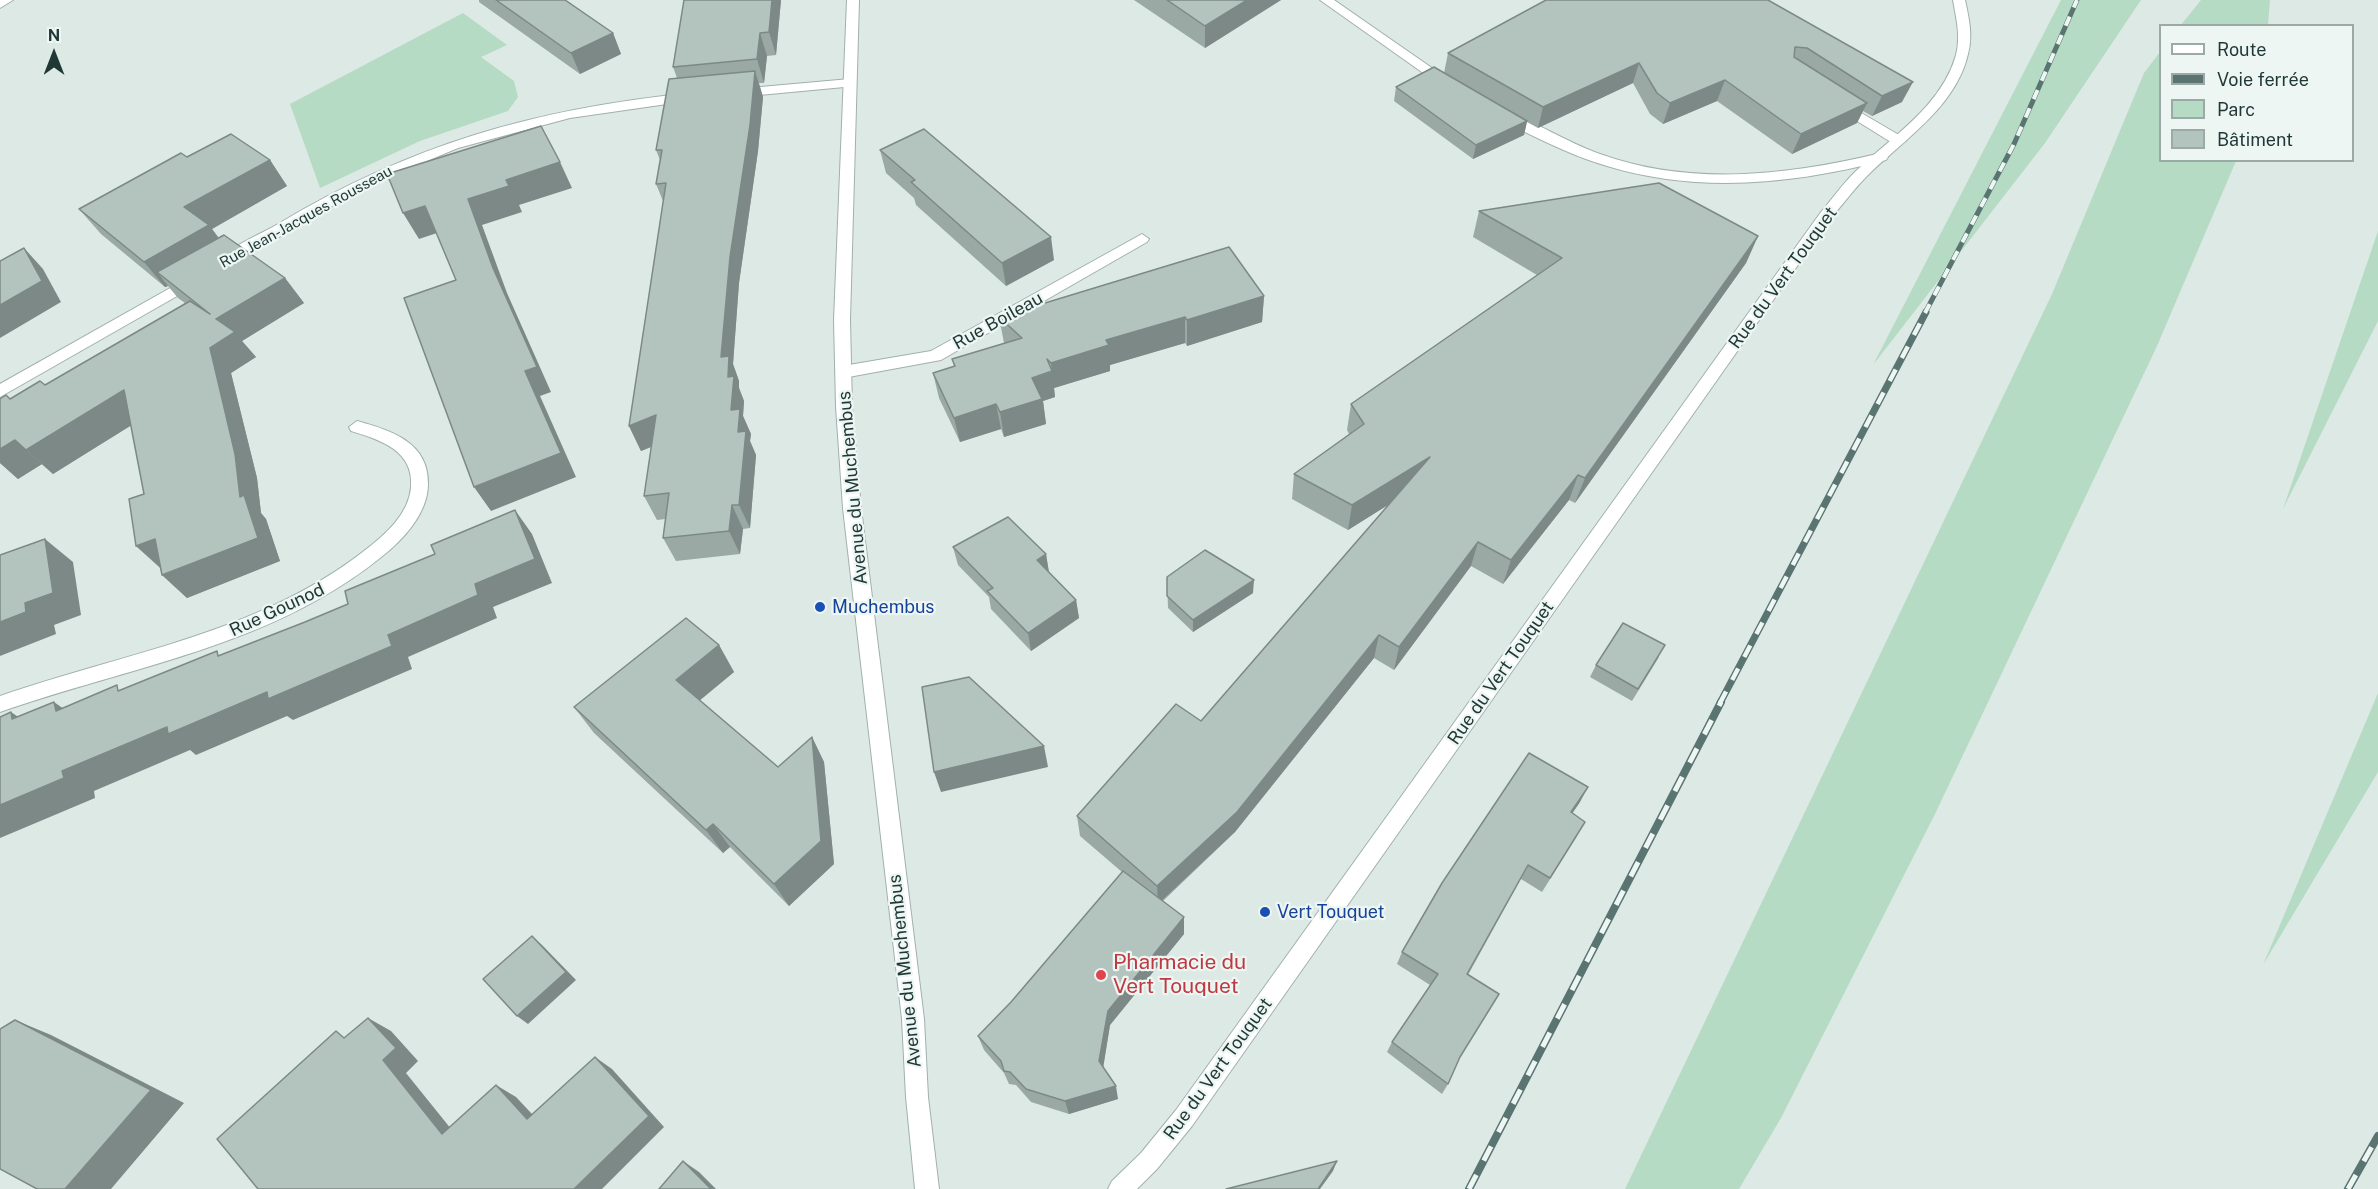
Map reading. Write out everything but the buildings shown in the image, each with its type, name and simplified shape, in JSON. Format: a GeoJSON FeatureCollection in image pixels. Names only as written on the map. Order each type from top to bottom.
{"type":"FeatureCollection","features":[{"type":"Feature","properties":{"kind":"street"},"geometry":{"type":"LineString","coordinates":[[0,4],[7,0]]}},
{"type":"Feature","properties":{"kind":"street","name":"Avenue du Muchembus"},"geometry":{"type":"LineString","coordinates":[[853,0],[843,372],[852,508],[913,1019],[917,1097],[927,1189]]}},
{"type":"Feature","properties":{"kind":"street"},"geometry":{"type":"LineString","coordinates":[[1326,0],[1462,92]]}},
{"type":"Feature","properties":{"kind":"street","name":"Rue du Vert Touquet"},"geometry":{"type":"LineString","coordinates":[[1120,1189],[1149,1161],[1191,1109],[1826,215],[1862,173],[1928,112],[1959,65],[1966,39],[1959,0]]}},
{"type":"Feature","properties":{"kind":"street","name":"Rue Jean-Jacques Rousseau"},"geometry":{"type":"LineString","coordinates":[[0,391],[357,186],[408,162],[489,133],[562,114],[614,104],[850,83]]}},
{"type":"Feature","properties":{"kind":"street"},"geometry":{"type":"LineString","coordinates":[[1831,98],[1899,141]]}},
{"type":"Feature","properties":{"kind":"street"},"geometry":{"type":"LineString","coordinates":[[1492,110],[1592,156],[1626,167],[1662,174],[1705,178],[1750,178],[1841,168],[1881,157]]}},
{"type":"Feature","properties":{"kind":"street","name":"Rue Boileau"},"geometry":{"type":"LineString","coordinates":[[843,372],[935,356],[1142,239]]}},
{"type":"Feature","properties":{"kind":"street","name":"Rue Gounod"},"geometry":{"type":"LineString","coordinates":[[0,704],[233,632],[314,595],[370,558],[393,537],[410,515],[419,492],[421,472],[414,457],[404,445],[387,436],[357,427]]}},
{"type":"Feature","properties":{"kind":"green space"},"geometry":{"type":"Polygon","coordinates":[[[2061,0],[2141,0],[2045,143],[1873,365],[2061,0]]]}},
{"type":"Feature","properties":{"kind":"green space"},"geometry":{"type":"Polygon","coordinates":[[[2201,0],[2270,0],[2268,24],[2182,24],[2201,0]]]}},
{"type":"Feature","properties":{"kind":"green space"},"geometry":{"type":"Polygon","coordinates":[[[463,13],[507,45],[481,57],[514,81],[518,97],[508,111],[420,141],[320,188],[290,104],[463,13]]]}},
{"type":"Feature","properties":{"kind":"green space"},"geometry":{"type":"Polygon","coordinates":[[[2159,53],[2159,162],[2236,162],[2157,346],[1935,814],[1781,1118],[1739,1189],[1625,1189],[2052,294],[2144,73],[2159,53]]]}},
{"type":"Feature","properties":{"kind":"green space"},"geometry":{"type":"Polygon","coordinates":[[[2378,231],[2378,321],[2283,509],[2378,231]]]}},
{"type":"Feature","properties":{"kind":"green space"},"geometry":{"type":"Polygon","coordinates":[[[2378,693],[2378,772],[2263,965],[2378,693]]]}},
{"type":"Feature","properties":{"kind":"railway"},"geometry":{"type":"LineString","coordinates":[[1925,313],[2014,144],[2077,0]]}},
{"type":"Feature","properties":{"kind":"railway"},"geometry":{"type":"LineString","coordinates":[[1720,703],[1926,312]]}},
{"type":"Feature","properties":{"kind":"railway"},"geometry":{"type":"LineString","coordinates":[[1469,1189],[1721,702]]}},
{"type":"Feature","properties":{"kind":"railway"},"geometry":{"type":"LineString","coordinates":[[2348,1189],[2378,1136]]}},
{"type":"Feature","properties":{"kind":"place","name":"Muchembus"},"geometry":{"type":"Point","coordinates":[820,607]}},
{"type":"Feature","properties":{"kind":"place","name":"Vert Touquet"},"geometry":{"type":"Point","coordinates":[1265,912]}},
{"type":"Feature","properties":{"kind":"place","name":"Pharmacie du Vert Touquet"},"geometry":{"type":"Point","coordinates":[1101,975]}}]}
